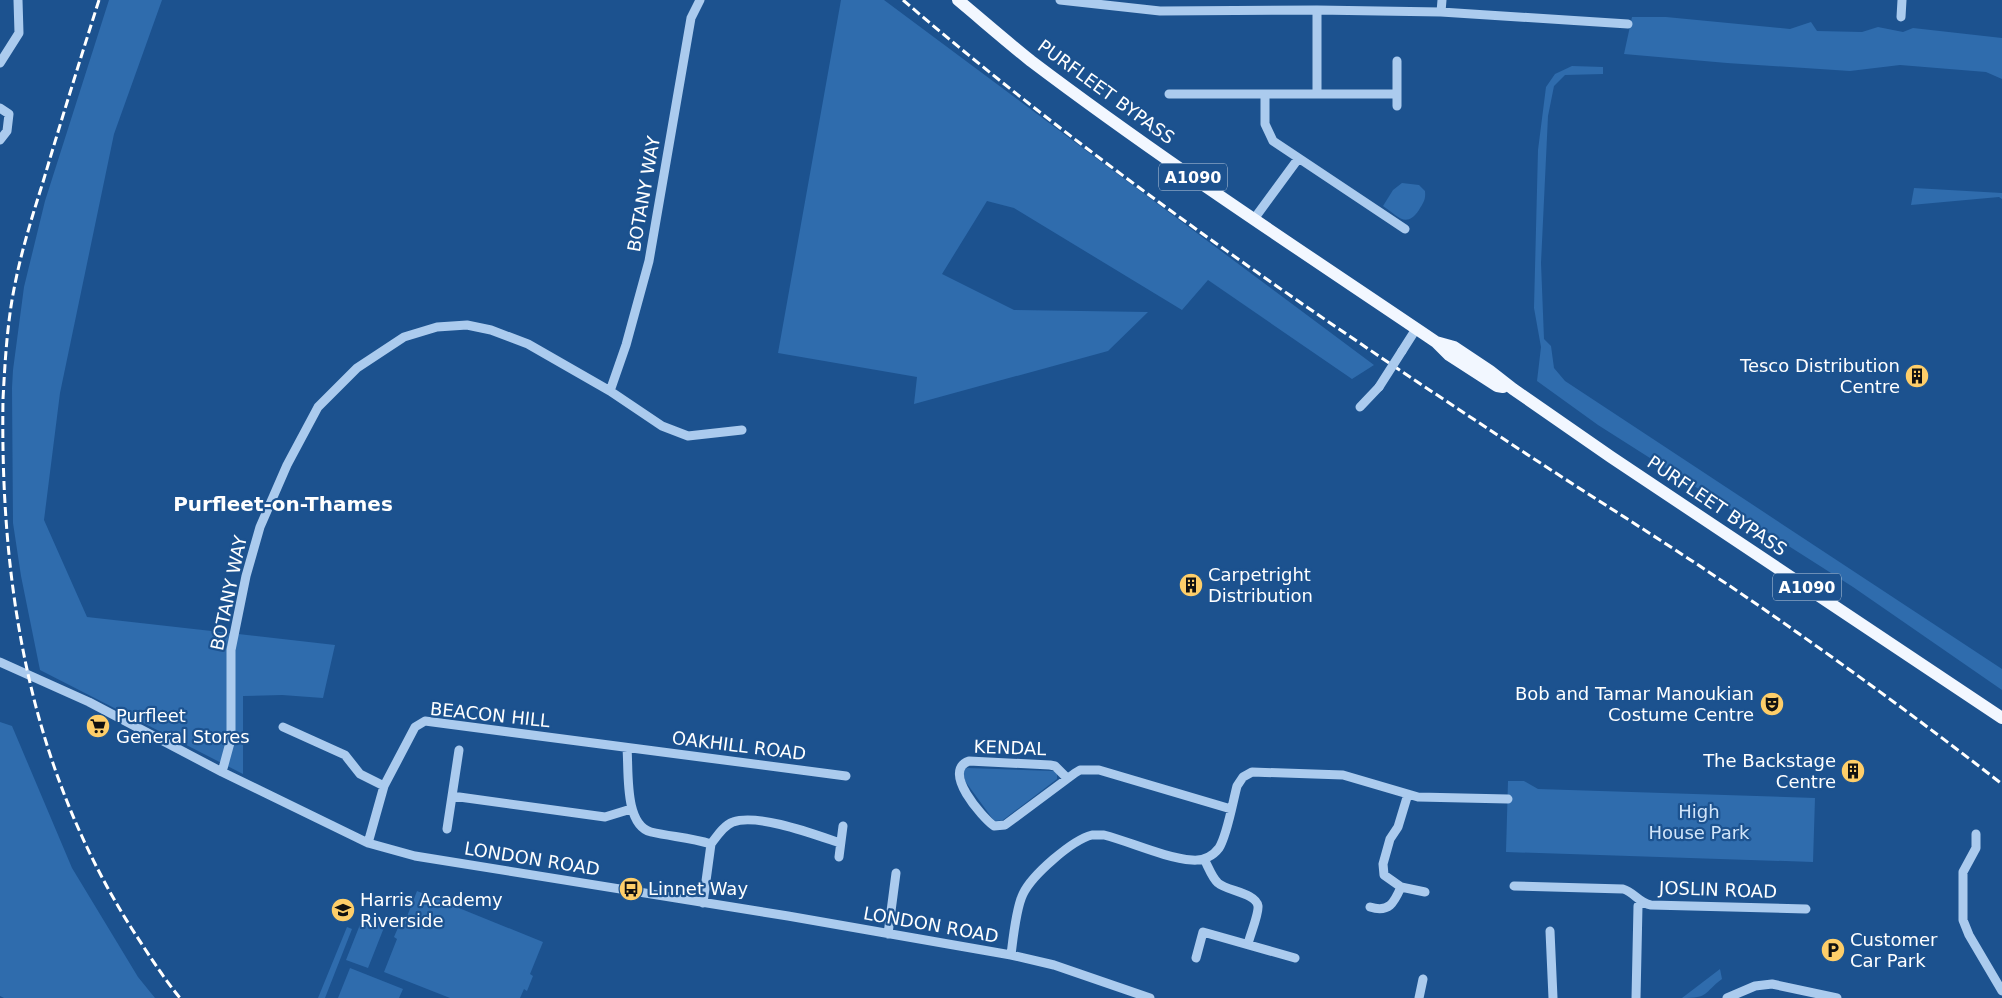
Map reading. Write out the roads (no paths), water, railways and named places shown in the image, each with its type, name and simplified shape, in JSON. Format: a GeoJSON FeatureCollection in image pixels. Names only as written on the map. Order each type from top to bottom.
{"type":"FeatureCollection","features":[{"type":"Feature","properties":{"kind":"main road","name":"PURFLEET BYPASS"},"geometry":{"type":"LineString","coordinates":[[959,0],[1037,65],[1254,220],[1436,342],[1454,347],[1611,457],[2002,718]]}},
{"type":"Feature","properties":{"kind":"street"},"geometry":{"type":"LineString","coordinates":[[0,63],[19,33],[18,0]]}},
{"type":"Feature","properties":{"kind":"street","name":"BOTANY WAY"},"geometry":{"type":"LineString","coordinates":[[610,391],[626,345],[647,268],[691,18],[700,0]]}},
{"type":"Feature","properties":{"kind":"street"},"geometry":{"type":"LineString","coordinates":[[1060,0],[1160,12],[1317,10],[1441,12],[1628,24]]}},
{"type":"Feature","properties":{"kind":"street"},"geometry":{"type":"LineString","coordinates":[[1441,12],[1442,0]]}},
{"type":"Feature","properties":{"kind":"street"},"geometry":{"type":"LineString","coordinates":[[1901,18],[1902,0]]}},
{"type":"Feature","properties":{"kind":"street"},"geometry":{"type":"LineString","coordinates":[[1317,10],[1317,94]]}},
{"type":"Feature","properties":{"kind":"street"},"geometry":{"type":"LineString","coordinates":[[1397,61],[1397,106]]}},
{"type":"Feature","properties":{"kind":"street"},"geometry":{"type":"LineString","coordinates":[[1169,94],[1397,94]]}},
{"type":"Feature","properties":{"kind":"street"},"geometry":{"type":"LineString","coordinates":[[1265,94],[1265,124],[1273,142],[1405,229]]}},
{"type":"Feature","properties":{"kind":"street"},"geometry":{"type":"LineString","coordinates":[[0,108],[9,114],[7,131],[0,140]]}},
{"type":"Feature","properties":{"kind":"street"},"geometry":{"type":"LineString","coordinates":[[1254,220],[1298,159]]}},
{"type":"Feature","properties":{"kind":"street","name":"BOTANY WAY"},"geometry":{"type":"LineString","coordinates":[[222,772],[231,739],[231,650],[246,576],[260,527],[287,465],[318,406],[357,368],[404,337],[437,327],[467,325],[491,330],[528,344],[610,391],[662,426],[688,436],[742,430]]}},
{"type":"Feature","properties":{"kind":"street"},"geometry":{"type":"LineString","coordinates":[[1360,407],[1379,387],[1416,329]]}},
{"type":"Feature","properties":{"kind":"street","name":"LONDON ROAD"},"geometry":{"type":"LineString","coordinates":[[0,662],[89,702],[222,772],[368,843],[414,856],[1010,955],[1054,965],[1150,998]]}},
{"type":"Feature","properties":{"kind":"street","name":"BEACON HILL"},"geometry":{"type":"LineString","coordinates":[[368,843],[384,786],[415,727],[425,721],[628,749]]}},
{"type":"Feature","properties":{"kind":"street"},"geometry":{"type":"LineString","coordinates":[[283,727],[345,755],[360,774],[384,786]]}},
{"type":"Feature","properties":{"kind":"street"},"geometry":{"type":"LineString","coordinates":[[628,749],[631,809],[636,822],[649,832],[692,838],[711,844]]}},
{"type":"Feature","properties":{"kind":"street","name":"OAKHILL ROAD"},"geometry":{"type":"LineString","coordinates":[[628,749],[846,776]]}},
{"type":"Feature","properties":{"kind":"street"},"geometry":{"type":"LineString","coordinates":[[447,829],[459,750]]}},
{"type":"Feature","properties":{"kind":"street","name":"KENDAL"},"geometry":{"type":"LineString","coordinates":[[1067,778],[1050,765],[968,761],[961,765],[958,773],[959,782],[994,826],[1000,826],[1012,821],[1080,770],[1099,770],[1231,810]]}},
{"type":"Feature","properties":{"kind":"street"},"geometry":{"type":"LineString","coordinates":[[1010,955],[1022,895],[1040,871],[1052,860],[1092,835],[1104,835],[1172,856],[1193,860],[1204,859],[1213,854],[1220,846],[1237,786],[1243,777],[1252,772],[1343,775],[1418,797],[1508,799]]}},
{"type":"Feature","properties":{"kind":"street"},"geometry":{"type":"LineString","coordinates":[[1408,794],[1398,827],[1390,839],[1383,864],[1384,875],[1402,887],[1425,892]]}},
{"type":"Feature","properties":{"kind":"street"},"geometry":{"type":"LineString","coordinates":[[452,796],[605,817],[631,809]]}},
{"type":"Feature","properties":{"kind":"street"},"geometry":{"type":"LineString","coordinates":[[702,903],[711,844],[725,827],[733,822],[750,820],[790,826],[840,844]]}},
{"type":"Feature","properties":{"kind":"street"},"geometry":{"type":"LineString","coordinates":[[839,856],[843,826]]}},
{"type":"Feature","properties":{"kind":"street"},"geometry":{"type":"LineString","coordinates":[[1976,834],[1976,848],[1963,872],[1963,920],[1968,933],[2002,991]]}},
{"type":"Feature","properties":{"kind":"street"},"geometry":{"type":"LineString","coordinates":[[1204,859],[1217,883],[1228,889],[1250,896],[1255,900],[1258,906],[1248,944]]}},
{"type":"Feature","properties":{"kind":"street"},"geometry":{"type":"LineString","coordinates":[[888,934],[896,873]]}},
{"type":"Feature","properties":{"kind":"street","name":"JOSLIN ROAD"},"geometry":{"type":"LineString","coordinates":[[1514,886],[1623,889],[1641,902],[1651,905],[1806,909]]}},
{"type":"Feature","properties":{"kind":"street"},"geometry":{"type":"LineString","coordinates":[[1370,907],[1379,910],[1387,907],[1393,903],[1402,887]]}},
{"type":"Feature","properties":{"kind":"street"},"geometry":{"type":"LineString","coordinates":[[1636,998],[1638,906],[1641,902]]}},
{"type":"Feature","properties":{"kind":"street"},"geometry":{"type":"LineString","coordinates":[[1196,958],[1203,932],[1295,958]]}},
{"type":"Feature","properties":{"kind":"street"},"geometry":{"type":"LineString","coordinates":[[1550,932],[1553,998]]}},
{"type":"Feature","properties":{"kind":"street"},"geometry":{"type":"LineString","coordinates":[[1419,998],[1423,979]]}},
{"type":"Feature","properties":{"kind":"street"},"geometry":{"type":"LineString","coordinates":[[1727,998],[1755,986],[1772,984],[1837,998]]}},
{"type":"Feature","properties":{"kind":"railway"},"geometry":{"type":"LineString","coordinates":[[99,0],[27,235],[12,303],[3,399],[3,469],[8,539],[16,607],[28,674],[46,740],[68,805],[97,868],[132,929],[180,998]]}},
{"type":"Feature","properties":{"kind":"railway"},"geometry":{"type":"LineString","coordinates":[[903,0],[1053,122],[1208,238],[1447,402],[1696,563],[1762,608],[1925,725],[2002,784]]}},
{"type":"Feature","properties":{"kind":"place","name":"Tesco Distribution Centre"},"geometry":{"type":"Point","coordinates":[1917,376]}},
{"type":"Feature","properties":{"kind":"place","name":"Carpetright Distribution"},"geometry":{"type":"Point","coordinates":[1191,585]}},
{"type":"Feature","properties":{"kind":"place","name":"Bob and Tamar Manoukian Costume Centre"},"geometry":{"type":"Point","coordinates":[1772,704]}},
{"type":"Feature","properties":{"kind":"place","name":"Purfleet General Stores"},"geometry":{"type":"Point","coordinates":[98,726]}},
{"type":"Feature","properties":{"kind":"place","name":"The Backstage Centre"},"geometry":{"type":"Point","coordinates":[1853,771]}},
{"type":"Feature","properties":{"kind":"place","name":"Linnet Way"},"geometry":{"type":"Point","coordinates":[631,889]}},
{"type":"Feature","properties":{"kind":"place","name":"Harris Academy Riverside"},"geometry":{"type":"Point","coordinates":[343,910]}},
{"type":"Feature","properties":{"kind":"place","name":"Customer Car Park"},"geometry":{"type":"Point","coordinates":[1833,950]}},
{"type":"Feature","properties":{"kind":"district","name":"Purfleet-on-Thames"},"geometry":{"type":"Point","coordinates":[283,504]}},
{"type":"Feature","properties":{"kind":"park label","name":"High House Park"},"geometry":{"type":"Point","coordinates":[1699,822]}}]}
